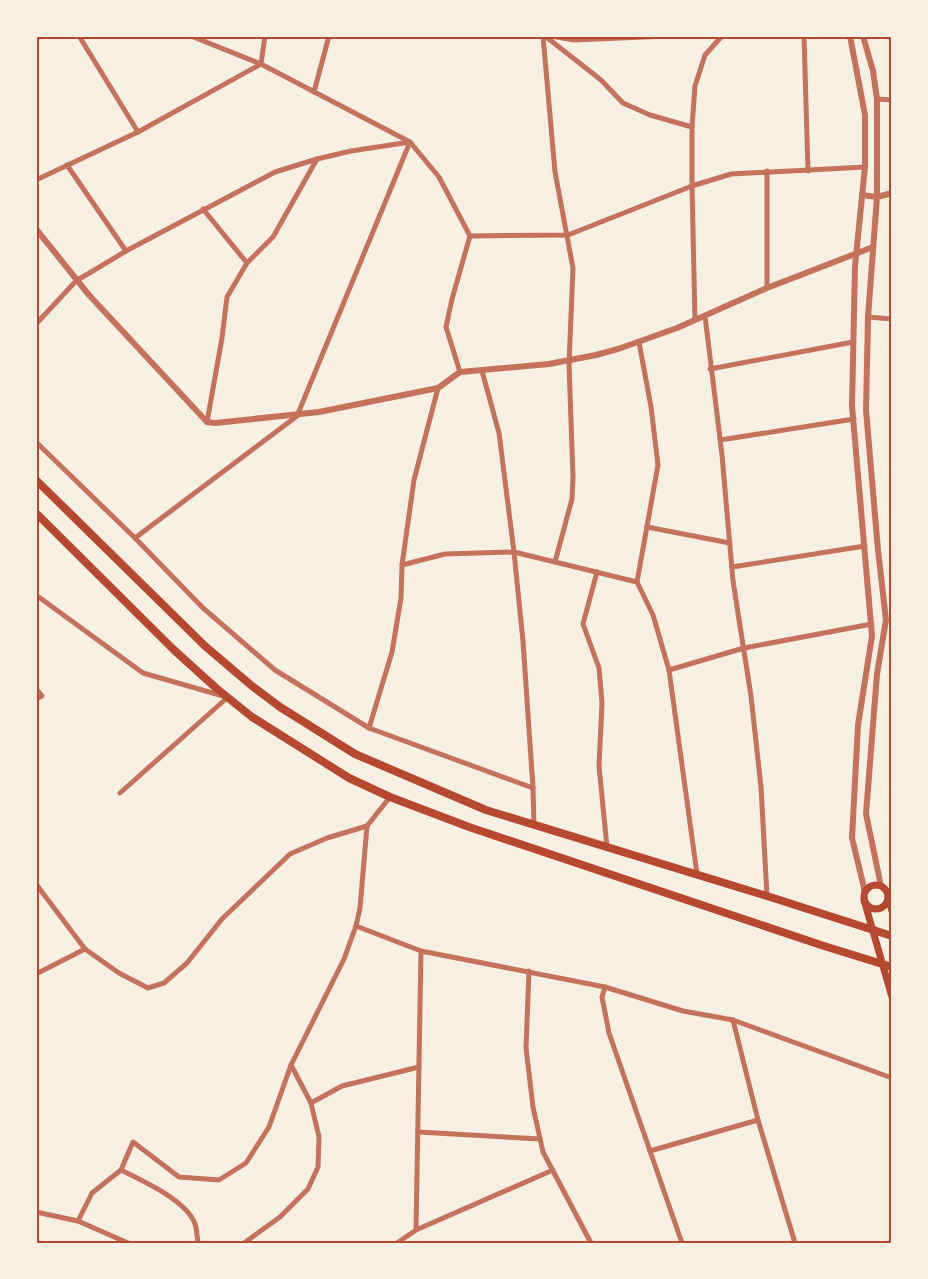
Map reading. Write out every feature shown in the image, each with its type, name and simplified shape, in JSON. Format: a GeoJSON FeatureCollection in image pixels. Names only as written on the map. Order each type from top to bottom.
{"type":"FeatureCollection","features":[{"type":"Feature","properties":{"kind":"main road"},"geometry":{"type":"LineString","coordinates":[[36,480],[205,646],[280,707],[355,754],[478,806],[534,825],[892,936]]}},
{"type":"Feature","properties":{"kind":"main road"},"geometry":{"type":"LineString","coordinates":[[36,513],[174,650],[228,697],[252,717],[350,778],[390,797],[469,827],[892,967]]}},
{"type":"Feature","properties":{"kind":"main road"},"geometry":{"type":"LineString","coordinates":[[892,911],[886,889],[881,886],[870,886],[864,896],[892,997]]}},
{"type":"Feature","properties":{"kind":"main road"},"geometry":{"type":"LineString","coordinates":[[864,896],[871,908],[879,909],[885,905],[889,895]]}},
{"type":"Feature","properties":{"kind":"street"},"geometry":{"type":"LineString","coordinates":[[79,36],[138,132]]}},
{"type":"Feature","properties":{"kind":"street"},"geometry":{"type":"LineString","coordinates":[[191,36],[261,64],[410,142],[439,177],[470,236],[446,327],[460,372]]}},
{"type":"Feature","properties":{"kind":"street"},"geometry":{"type":"LineString","coordinates":[[261,64],[265,36]]}},
{"type":"Feature","properties":{"kind":"street"},"geometry":{"type":"LineString","coordinates":[[314,92],[329,36]]}},
{"type":"Feature","properties":{"kind":"street"},"geometry":{"type":"LineString","coordinates":[[544,36],[601,80],[623,104],[650,115],[692,127]]}},
{"type":"Feature","properties":{"kind":"street"},"geometry":{"type":"LineString","coordinates":[[544,36],[555,172],[573,268],[569,361],[574,477],[572,499],[555,562]]}},
{"type":"Feature","properties":{"kind":"street"},"geometry":{"type":"LineString","coordinates":[[551,36],[574,40],[668,36]]}},
{"type":"Feature","properties":{"kind":"street"},"geometry":{"type":"LineString","coordinates":[[695,320],[692,127],[695,86],[705,55],[722,36]]}},
{"type":"Feature","properties":{"kind":"street"},"geometry":{"type":"LineString","coordinates":[[804,36],[808,171]]}},
{"type":"Feature","properties":{"kind":"street"},"geometry":{"type":"LineString","coordinates":[[850,36],[866,115],[866,167],[856,253],[853,342],[854,419],[872,624],[872,636],[858,725],[852,838],[864,896]]}},
{"type":"Feature","properties":{"kind":"street"},"geometry":{"type":"LineString","coordinates":[[863,36],[873,71],[877,100],[877,197],[868,317],[866,410],[886,620],[877,674],[866,814],[881,886]]}},
{"type":"Feature","properties":{"kind":"street"},"geometry":{"type":"LineString","coordinates":[[36,180],[138,132],[261,64]]}},
{"type":"Feature","properties":{"kind":"street"},"geometry":{"type":"LineString","coordinates":[[877,100],[892,100]]}},
{"type":"Feature","properties":{"kind":"street"},"geometry":{"type":"LineString","coordinates":[[36,324],[76,280],[203,209],[275,172],[351,151],[410,142]]}},
{"type":"Feature","properties":{"kind":"street"},"geometry":{"type":"LineString","coordinates":[[135,538],[297,416],[410,142]]}},
{"type":"Feature","properties":{"kind":"street"},"geometry":{"type":"LineString","coordinates":[[207,422],[222,338],[227,297],[247,263],[273,237],[317,159]]}},
{"type":"Feature","properties":{"kind":"street"},"geometry":{"type":"LineString","coordinates":[[67,165],[126,251]]}},
{"type":"Feature","properties":{"kind":"street"},"geometry":{"type":"LineString","coordinates":[[470,236],[568,235],[692,186],[731,174],[866,167]]}},
{"type":"Feature","properties":{"kind":"street"},"geometry":{"type":"LineString","coordinates":[[767,171],[767,288]]}},
{"type":"Feature","properties":{"kind":"street"},"geometry":{"type":"LineString","coordinates":[[862,195],[877,197],[892,193]]}},
{"type":"Feature","properties":{"kind":"street"},"geometry":{"type":"LineString","coordinates":[[203,209],[247,263]]}},
{"type":"Feature","properties":{"kind":"street"},"geometry":{"type":"LineString","coordinates":[[36,229],[76,280],[207,422],[215,424],[297,416],[438,388],[460,372],[569,361],[611,351],[705,316],[767,288],[873,246]]}},
{"type":"Feature","properties":{"kind":"street"},"geometry":{"type":"LineString","coordinates":[[705,316],[720,440],[732,567],[751,696],[761,787],[767,896]]}},
{"type":"Feature","properties":{"kind":"street"},"geometry":{"type":"LineString","coordinates":[[868,317],[892,319]]}},
{"type":"Feature","properties":{"kind":"street"},"geometry":{"type":"LineString","coordinates":[[639,342],[651,407],[658,465],[637,582],[653,615],[669,670],[696,874]]}},
{"type":"Feature","properties":{"kind":"street"},"geometry":{"type":"LineString","coordinates":[[710,368],[853,342]]}},
{"type":"Feature","properties":{"kind":"street"},"geometry":{"type":"LineString","coordinates":[[482,371],[498,433],[514,552],[523,641],[534,825]]}},
{"type":"Feature","properties":{"kind":"street"},"geometry":{"type":"LineString","coordinates":[[369,728],[392,652],[401,598],[402,565],[414,480],[438,388]]}},
{"type":"Feature","properties":{"kind":"street"},"geometry":{"type":"LineString","coordinates":[[720,440],[854,419]]}},
{"type":"Feature","properties":{"kind":"street"},"geometry":{"type":"LineString","coordinates":[[36,442],[135,538],[203,608],[275,670],[369,728],[533,788]]}},
{"type":"Feature","properties":{"kind":"street"},"geometry":{"type":"LineString","coordinates":[[647,527],[730,543]]}},
{"type":"Feature","properties":{"kind":"street"},"geometry":{"type":"LineString","coordinates":[[732,567],[865,546]]}},
{"type":"Feature","properties":{"kind":"street"},"geometry":{"type":"LineString","coordinates":[[402,565],[445,554],[514,552],[637,582]]}},
{"type":"Feature","properties":{"kind":"street"},"geometry":{"type":"LineString","coordinates":[[597,572],[583,624],[600,668],[602,703],[599,766],[608,847]]}},
{"type":"Feature","properties":{"kind":"street"},"geometry":{"type":"LineString","coordinates":[[36,595],[143,673],[228,697]]}},
{"type":"Feature","properties":{"kind":"street"},"geometry":{"type":"LineString","coordinates":[[669,670],[744,648],[872,624]]}},
{"type":"Feature","properties":{"kind":"street"},"geometry":{"type":"LineString","coordinates":[[36,689],[42,696],[36,700]]}},
{"type":"Feature","properties":{"kind":"street"},"geometry":{"type":"LineString","coordinates":[[120,793],[228,697]]}},
{"type":"Feature","properties":{"kind":"street"},"geometry":{"type":"LineString","coordinates":[[78,1221],[92,1193],[121,1170],[133,1142],[179,1177],[219,1180],[246,1163],[269,1126],[291,1065],[344,958],[356,926],[360,908],[367,826],[390,797]]}},
{"type":"Feature","properties":{"kind":"street"},"geometry":{"type":"LineString","coordinates":[[36,884],[85,948],[119,973],[148,988],[164,983],[187,963],[222,920],[290,854],[326,838],[367,826]]}},
{"type":"Feature","properties":{"kind":"street"},"geometry":{"type":"LineString","coordinates":[[356,926],[421,951],[605,987],[683,1011],[733,1020],[892,1078]]}},
{"type":"Feature","properties":{"kind":"street"},"geometry":{"type":"LineString","coordinates":[[36,974],[85,948]]}},
{"type":"Feature","properties":{"kind":"street"},"geometry":{"type":"LineString","coordinates":[[416,1230],[421,951]]}},
{"type":"Feature","properties":{"kind":"street"},"geometry":{"type":"LineString","coordinates":[[529,971],[526,1048],[533,1107],[543,1152],[592,1243]]}},
{"type":"Feature","properties":{"kind":"street"},"geometry":{"type":"LineString","coordinates":[[605,987],[602,997],[609,1033],[682,1243]]}},
{"type":"Feature","properties":{"kind":"street"},"geometry":{"type":"LineString","coordinates":[[733,1020],[758,1120],[795,1243]]}},
{"type":"Feature","properties":{"kind":"street"},"geometry":{"type":"LineString","coordinates":[[244,1243],[280,1217],[308,1189],[318,1167],[319,1137],[311,1103],[291,1065]]}},
{"type":"Feature","properties":{"kind":"street"},"geometry":{"type":"LineString","coordinates":[[311,1103],[342,1086],[419,1067]]}},
{"type":"Feature","properties":{"kind":"street"},"geometry":{"type":"LineString","coordinates":[[650,1150],[758,1120]]}},
{"type":"Feature","properties":{"kind":"street"},"geometry":{"type":"LineString","coordinates":[[418,1132],[540,1139]]}},
{"type":"Feature","properties":{"kind":"street"},"geometry":{"type":"LineString","coordinates":[[121,1170],[152,1185],[182,1206],[195,1223],[198,1243]]}},
{"type":"Feature","properties":{"kind":"street"},"geometry":{"type":"LineString","coordinates":[[398,1243],[416,1230],[553,1170]]}},
{"type":"Feature","properties":{"kind":"street"},"geometry":{"type":"LineString","coordinates":[[36,1212],[78,1221],[128,1243]]}}]}
